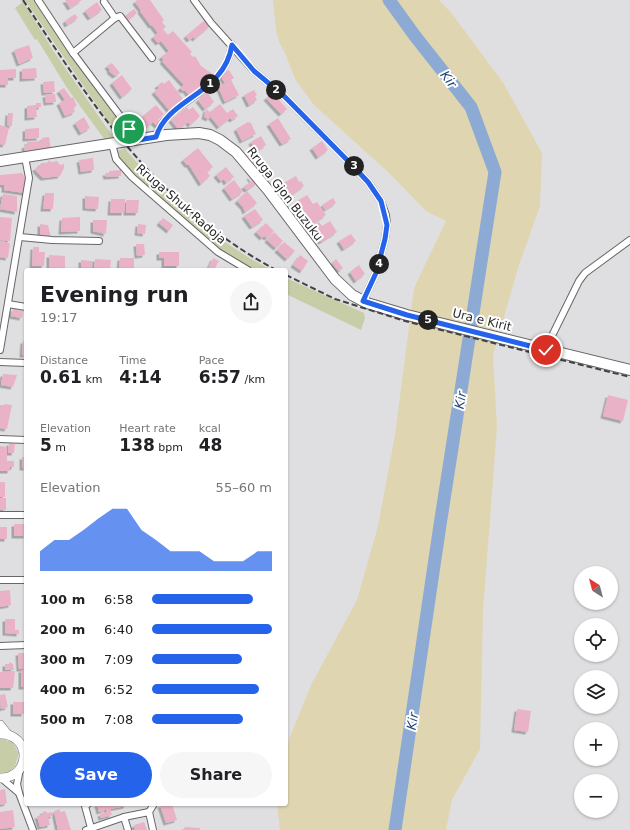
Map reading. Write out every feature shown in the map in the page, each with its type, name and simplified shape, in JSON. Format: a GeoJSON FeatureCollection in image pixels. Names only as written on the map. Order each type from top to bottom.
{"type":"FeatureCollection","features":[{"type":"Feature","properties":{"kind":"main road","name":"Rruga Gjon Buzuku"},"geometry":{"type":"LineString","coordinates":[[0,161],[156,137],[198,133],[210,135],[229,146],[268,190],[342,288],[365,302]]}},
{"type":"Feature","properties":{"kind":"main road","name":"Ura e Kirit"},"geometry":{"type":"LineString","coordinates":[[365,302],[407,315],[546,350]]}},
{"type":"Feature","properties":{"kind":"main road"},"geometry":{"type":"LineString","coordinates":[[546,350],[630,370]]}},
{"type":"Feature","properties":{"kind":"main road"},"geometry":{"type":"LineString","coordinates":[[0,724],[3,734],[16,738],[24,746],[24,763],[20,769],[15,774],[1,778]]}},
{"type":"Feature","properties":{"kind":"street"},"geometry":{"type":"LineString","coordinates":[[38,0],[73,53],[138,140]]}},
{"type":"Feature","properties":{"kind":"street"},"geometry":{"type":"LineString","coordinates":[[194,0],[208,20],[254,71],[284,96],[352,165],[368,182],[381,201],[387,225],[385,239],[376,273],[365,302]]}},
{"type":"Feature","properties":{"kind":"street"},"geometry":{"type":"LineString","coordinates":[[104,2],[115,18]]}},
{"type":"Feature","properties":{"kind":"street"},"geometry":{"type":"LineString","coordinates":[[73,53],[115,18],[120,16],[152,58]]}},
{"type":"Feature","properties":{"kind":"street"},"geometry":{"type":"LineString","coordinates":[[156,137],[164,122],[216,79],[226,65],[232,45]]}},
{"type":"Feature","properties":{"kind":"street","name":"Rruga Shuk Radoja"},"geometry":{"type":"LineString","coordinates":[[112,144],[116,159],[132,177],[218,252],[245,268]]}},
{"type":"Feature","properties":{"kind":"street"},"geometry":{"type":"LineString","coordinates":[[0,350],[30,178],[25,157]]}},
{"type":"Feature","properties":{"kind":"street"},"geometry":{"type":"LineString","coordinates":[[20,237],[52,240],[99,240]]}},
{"type":"Feature","properties":{"kind":"street"},"geometry":{"type":"LineString","coordinates":[[546,350],[582,277],[630,240]]}},
{"type":"Feature","properties":{"kind":"street"},"geometry":{"type":"LineString","coordinates":[[8,304],[24,307]]}},
{"type":"Feature","properties":{"kind":"street"},"geometry":{"type":"LineString","coordinates":[[0,362],[24,363]]}},
{"type":"Feature","properties":{"kind":"street"},"geometry":{"type":"LineString","coordinates":[[0,439],[24,440]]}},
{"type":"Feature","properties":{"kind":"street"},"geometry":{"type":"LineString","coordinates":[[0,515],[24,515]]}},
{"type":"Feature","properties":{"kind":"street"},"geometry":{"type":"LineString","coordinates":[[0,580],[24,580]]}},
{"type":"Feature","properties":{"kind":"street"},"geometry":{"type":"LineString","coordinates":[[0,646],[24,645]]}},
{"type":"Feature","properties":{"kind":"street"},"geometry":{"type":"LineString","coordinates":[[20,769],[18,784],[19,793],[33,830]]}},
{"type":"Feature","properties":{"kind":"street"},"geometry":{"type":"LineString","coordinates":[[1,778],[19,793]]}},
{"type":"Feature","properties":{"kind":"street"},"geometry":{"type":"LineString","coordinates":[[85,806],[88,829],[124,817],[149,812]]}},
{"type":"Feature","properties":{"kind":"street"},"geometry":{"type":"LineString","coordinates":[[153,806],[149,812],[153,830]]}},
{"type":"Feature","properties":{"kind":"street"},"geometry":{"type":"LineString","coordinates":[[124,817],[128,830]]}},
{"type":"Feature","properties":{"kind":"green space"},"geometry":{"type":"Polygon","coordinates":[[[20,0],[24,3],[54,52],[113,137],[105,140],[67,88],[37,39],[35,40],[15,8],[22,3],[20,0]]]}},
{"type":"Feature","properties":{"kind":"green space"},"geometry":{"type":"Polygon","coordinates":[[[25,0],[35,0],[79,66],[127,133],[119,136],[25,0]]]}},
{"type":"Feature","properties":{"kind":"green space"},"geometry":{"type":"Polygon","coordinates":[[[125,149],[157,184],[192,217],[230,246],[268,268],[250,268],[216,247],[123,165],[115,151],[125,149]]]}},
{"type":"Feature","properties":{"kind":"green space"},"geometry":{"type":"Polygon","coordinates":[[[288,279],[364,313],[365,318],[361,330],[288,295],[288,279]]]}},
{"type":"Feature","properties":{"kind":"green space"},"geometry":{"type":"Polygon","coordinates":[[[0,739],[12,742],[19,753],[15,766],[10,771],[0,773],[0,739]]]}},
{"type":"Feature","properties":{"kind":"sand"},"geometry":{"type":"Polygon","coordinates":[[[273,0],[439,0],[453,15],[504,84],[542,153],[540,206],[519,265],[493,355],[497,427],[483,611],[480,749],[452,800],[446,830],[280,830],[277,806],[288,806],[289,739],[312,683],[357,600],[378,526],[395,435],[414,288],[446,221],[426,211],[390,174],[313,104],[295,79],[279,42],[276,30],[273,0]]]}},
{"type":"Feature","properties":{"kind":"building"},"geometry":{"type":"Polygon","coordinates":[[[65,0],[82,0],[70,8],[65,0]]]}},
{"type":"Feature","properties":{"kind":"building"},"geometry":{"type":"Polygon","coordinates":[[[137,0],[150,0],[164,20],[162,22],[166,27],[163,29],[168,35],[173,31],[192,52],[182,61],[190,54],[193,57],[195,56],[201,66],[214,75],[215,78],[208,81],[191,98],[185,90],[183,91],[180,88],[184,85],[162,61],[164,60],[161,57],[169,51],[161,41],[158,43],[153,37],[158,33],[140,11],[141,10],[135,2],[137,0]]]}},
{"type":"Feature","properties":{"kind":"building"},"geometry":{"type":"Polygon","coordinates":[[[97,2],[102,10],[90,18],[85,11],[97,2]]]}},
{"type":"Feature","properties":{"kind":"building"},"geometry":{"type":"Polygon","coordinates":[[[134,9],[137,13],[128,20],[125,16],[134,9]]]}},
{"type":"Feature","properties":{"kind":"building"},"geometry":{"type":"Polygon","coordinates":[[[75,14],[78,18],[67,25],[65,21],[75,14]]]}},
{"type":"Feature","properties":{"kind":"building"},"geometry":{"type":"Polygon","coordinates":[[[205,20],[210,26],[195,39],[193,37],[189,40],[186,36],[205,20]]]}},
{"type":"Feature","properties":{"kind":"building"},"geometry":{"type":"Polygon","coordinates":[[[29,45],[33,58],[19,64],[14,50],[29,45]]]}},
{"type":"Feature","properties":{"kind":"building"},"geometry":{"type":"Polygon","coordinates":[[[112,63],[120,73],[115,76],[109,71],[110,70],[107,66],[112,63]]]}},
{"type":"Feature","properties":{"kind":"building"},"geometry":{"type":"Polygon","coordinates":[[[36,68],[37,78],[22,79],[22,69],[36,68]]]}},
{"type":"Feature","properties":{"kind":"building"},"geometry":{"type":"Polygon","coordinates":[[[16,69],[16,78],[8,78],[8,85],[0,85],[0,70],[16,69]]]}},
{"type":"Feature","properties":{"kind":"building"},"geometry":{"type":"Polygon","coordinates":[[[229,70],[234,78],[225,83],[222,78],[226,71],[229,70]]]}},
{"type":"Feature","properties":{"kind":"building"},"geometry":{"type":"Polygon","coordinates":[[[122,75],[132,89],[122,97],[112,83],[122,75]]]}},
{"type":"Feature","properties":{"kind":"building"},"geometry":{"type":"Polygon","coordinates":[[[169,80],[183,99],[169,110],[154,92],[159,88],[157,86],[162,82],[164,84],[169,80]]]}},
{"type":"Feature","properties":{"kind":"building"},"geometry":{"type":"Polygon","coordinates":[[[231,80],[239,95],[225,102],[217,84],[220,82],[222,85],[231,80]]]}},
{"type":"Feature","properties":{"kind":"building"},"geometry":{"type":"Polygon","coordinates":[[[54,81],[55,92],[44,93],[43,82],[54,81]]]}},
{"type":"Feature","properties":{"kind":"building"},"geometry":{"type":"Polygon","coordinates":[[[64,88],[71,98],[73,97],[77,106],[73,107],[75,112],[65,116],[59,103],[65,100],[59,91],[64,88]]]}},
{"type":"Feature","properties":{"kind":"building"},"geometry":{"type":"Polygon","coordinates":[[[254,90],[257,95],[255,96],[257,100],[249,105],[244,95],[254,90]]]}},
{"type":"Feature","properties":{"kind":"building"},"geometry":{"type":"Polygon","coordinates":[[[207,92],[214,102],[205,109],[198,100],[207,92]]]}},
{"type":"Feature","properties":{"kind":"building"},"geometry":{"type":"Polygon","coordinates":[[[273,93],[287,109],[281,114],[266,98],[273,93]]]}},
{"type":"Feature","properties":{"kind":"building"},"geometry":{"type":"Polygon","coordinates":[[[55,94],[56,102],[46,103],[45,95],[55,94]]]}},
{"type":"Feature","properties":{"kind":"building"},"geometry":{"type":"Polygon","coordinates":[[[36,103],[41,103],[41,107],[36,108],[37,117],[27,118],[27,106],[36,105],[36,103]]]}},
{"type":"Feature","properties":{"kind":"building"},"geometry":{"type":"Polygon","coordinates":[[[220,104],[227,113],[233,109],[238,116],[232,120],[230,118],[219,127],[210,116],[209,119],[204,117],[206,109],[210,112],[220,104]]]}},
{"type":"Feature","properties":{"kind":"building"},"geometry":{"type":"Polygon","coordinates":[[[156,105],[164,114],[158,119],[161,123],[157,126],[153,122],[142,131],[135,123],[156,105]]]}},
{"type":"Feature","properties":{"kind":"building"},"geometry":{"type":"Polygon","coordinates":[[[187,107],[189,110],[193,107],[200,116],[190,125],[188,122],[179,130],[171,120],[187,107]]]}},
{"type":"Feature","properties":{"kind":"building"},"geometry":{"type":"Polygon","coordinates":[[[8,113],[13,113],[12,126],[7,126],[8,113]]]}},
{"type":"Feature","properties":{"kind":"building"},"geometry":{"type":"Polygon","coordinates":[[[84,117],[90,128],[81,133],[75,123],[84,117]]]}},
{"type":"Feature","properties":{"kind":"building"},"geometry":{"type":"Polygon","coordinates":[[[278,118],[291,139],[282,144],[269,124],[278,118]]]}},
{"type":"Feature","properties":{"kind":"building"},"geometry":{"type":"Polygon","coordinates":[[[248,122],[251,123],[256,134],[242,141],[236,129],[248,122]]]}},
{"type":"Feature","properties":{"kind":"building"},"geometry":{"type":"Polygon","coordinates":[[[0,125],[9,128],[5,145],[0,144],[0,125]]]}},
{"type":"Feature","properties":{"kind":"building"},"geometry":{"type":"Polygon","coordinates":[[[39,128],[39,138],[25,139],[25,129],[39,128]]]}},
{"type":"Feature","properties":{"kind":"building"},"geometry":{"type":"Polygon","coordinates":[[[261,136],[266,145],[256,152],[251,142],[261,136]]]}},
{"type":"Feature","properties":{"kind":"building"},"geometry":{"type":"Polygon","coordinates":[[[49,137],[51,149],[25,151],[24,146],[27,145],[27,142],[42,141],[42,138],[49,137]]]}},
{"type":"Feature","properties":{"kind":"building"},"geometry":{"type":"Polygon","coordinates":[[[322,141],[328,150],[318,157],[312,148],[322,141]]]}},
{"type":"Feature","properties":{"kind":"building"},"geometry":{"type":"Polygon","coordinates":[[[198,148],[213,167],[207,172],[210,176],[201,184],[189,165],[187,165],[183,160],[198,148]]]}},
{"type":"Feature","properties":{"kind":"building"},"geometry":{"type":"Polygon","coordinates":[[[93,158],[94,170],[81,172],[79,160],[93,158]]]}},
{"type":"Feature","properties":{"kind":"building"},"geometry":{"type":"Polygon","coordinates":[[[49,160],[51,162],[57,161],[60,165],[64,164],[64,168],[60,176],[43,178],[36,171],[35,168],[39,167],[41,163],[47,163],[49,160]]]}},
{"type":"Feature","properties":{"kind":"building"},"geometry":{"type":"Polygon","coordinates":[[[226,167],[234,177],[226,183],[224,179],[221,181],[216,175],[226,167]]]}},
{"type":"Feature","properties":{"kind":"building"},"geometry":{"type":"Polygon","coordinates":[[[121,170],[121,176],[106,177],[105,173],[109,173],[109,171],[121,170]]]}},
{"type":"Feature","properties":{"kind":"building"},"geometry":{"type":"Polygon","coordinates":[[[22,173],[27,181],[25,193],[4,190],[4,185],[0,185],[0,175],[22,173]]]}},
{"type":"Feature","properties":{"kind":"building"},"geometry":{"type":"Polygon","coordinates":[[[250,176],[257,183],[247,190],[243,187],[252,181],[249,177],[250,176]]]}},
{"type":"Feature","properties":{"kind":"building"},"geometry":{"type":"Polygon","coordinates":[[[296,176],[299,182],[301,181],[304,186],[289,197],[282,184],[296,176]]]}},
{"type":"Feature","properties":{"kind":"building"},"geometry":{"type":"Polygon","coordinates":[[[234,180],[243,192],[232,199],[224,188],[234,180]]]}},
{"type":"Feature","properties":{"kind":"building"},"geometry":{"type":"Polygon","coordinates":[[[247,191],[257,203],[245,212],[243,207],[237,201],[247,191]]]}},
{"type":"Feature","properties":{"kind":"building"},"geometry":{"type":"Polygon","coordinates":[[[45,193],[54,193],[53,209],[43,209],[45,193]]]}},
{"type":"Feature","properties":{"kind":"building"},"geometry":{"type":"Polygon","coordinates":[[[3,194],[17,196],[17,212],[0,209],[3,194]]]}},
{"type":"Feature","properties":{"kind":"building"},"geometry":{"type":"Polygon","coordinates":[[[307,195],[313,204],[317,202],[326,215],[308,227],[292,204],[307,195]]]}},
{"type":"Feature","properties":{"kind":"building"},"geometry":{"type":"Polygon","coordinates":[[[85,196],[99,197],[98,209],[85,208],[85,196]]]}},
{"type":"Feature","properties":{"kind":"building"},"geometry":{"type":"Polygon","coordinates":[[[333,198],[336,203],[325,210],[322,205],[333,198]]]}},
{"type":"Feature","properties":{"kind":"building"},"geometry":{"type":"Polygon","coordinates":[[[111,199],[125,199],[124,213],[110,213],[111,199]]]}},
{"type":"Feature","properties":{"kind":"building"},"geometry":{"type":"Polygon","coordinates":[[[126,200],[139,200],[138,213],[126,213],[126,200]]]}},
{"type":"Feature","properties":{"kind":"building"},"geometry":{"type":"Polygon","coordinates":[[[255,209],[263,220],[252,227],[244,216],[255,209]]]}},
{"type":"Feature","properties":{"kind":"building"},"geometry":{"type":"Polygon","coordinates":[[[0,217],[12,218],[10,241],[0,240],[0,217]]]}},
{"type":"Feature","properties":{"kind":"building"},"geometry":{"type":"Polygon","coordinates":[[[80,217],[80,231],[61,232],[62,218],[80,217]]]}},
{"type":"Feature","properties":{"kind":"building"},"geometry":{"type":"Polygon","coordinates":[[[163,218],[173,225],[169,231],[159,223],[163,218]]]}},
{"type":"Feature","properties":{"kind":"building"},"geometry":{"type":"Polygon","coordinates":[[[93,220],[107,220],[106,234],[93,231],[93,220]]]}},
{"type":"Feature","properties":{"kind":"building"},"geometry":{"type":"Polygon","coordinates":[[[330,221],[337,232],[321,242],[311,227],[319,222],[322,226],[330,221]]]}},
{"type":"Feature","properties":{"kind":"building"},"geometry":{"type":"Polygon","coordinates":[[[266,223],[274,231],[267,238],[264,236],[262,238],[256,232],[266,223]]]}},
{"type":"Feature","properties":{"kind":"building"},"geometry":{"type":"Polygon","coordinates":[[[40,224],[48,225],[51,238],[40,237],[40,224]]]}},
{"type":"Feature","properties":{"kind":"building"},"geometry":{"type":"Polygon","coordinates":[[[138,224],[146,225],[145,234],[137,233],[138,224]]]}},
{"type":"Feature","properties":{"kind":"building"},"geometry":{"type":"Polygon","coordinates":[[[274,232],[283,241],[276,248],[267,240],[274,232]]]}},
{"type":"Feature","properties":{"kind":"building"},"geometry":{"type":"Polygon","coordinates":[[[351,234],[356,241],[344,249],[339,241],[351,234]]]}},
{"type":"Feature","properties":{"kind":"building"},"geometry":{"type":"Polygon","coordinates":[[[0,241],[10,243],[8,258],[0,257],[0,241]]]}},
{"type":"Feature","properties":{"kind":"building"},"geometry":{"type":"Polygon","coordinates":[[[284,242],[295,251],[287,259],[277,250],[284,242]]]}},
{"type":"Feature","properties":{"kind":"building"},"geometry":{"type":"Polygon","coordinates":[[[136,244],[144,244],[145,255],[137,256],[136,244]]]}},
{"type":"Feature","properties":{"kind":"building"},"geometry":{"type":"Polygon","coordinates":[[[33,247],[39,247],[39,252],[45,252],[44,266],[32,266],[33,247]]]}},
{"type":"Feature","properties":{"kind":"building"},"geometry":{"type":"Polygon","coordinates":[[[159,252],[179,252],[179,266],[164,266],[164,258],[159,258],[159,252]]]}},
{"type":"Feature","properties":{"kind":"building"},"geometry":{"type":"Polygon","coordinates":[[[49,255],[65,256],[65,268],[49,268],[49,255]]]}},
{"type":"Feature","properties":{"kind":"building"},"geometry":{"type":"Polygon","coordinates":[[[300,255],[308,261],[302,271],[293,265],[300,255]]]}},
{"type":"Feature","properties":{"kind":"building"},"geometry":{"type":"Polygon","coordinates":[[[120,258],[134,258],[134,268],[119,268],[120,258]]]}},
{"type":"Feature","properties":{"kind":"building"},"geometry":{"type":"Polygon","coordinates":[[[213,258],[219,261],[215,268],[208,268],[213,258]]]}},
{"type":"Feature","properties":{"kind":"building"},"geometry":{"type":"Polygon","coordinates":[[[95,259],[111,260],[110,268],[94,268],[95,259]]]}},
{"type":"Feature","properties":{"kind":"building"},"geometry":{"type":"Polygon","coordinates":[[[336,259],[343,268],[339,271],[332,263],[336,259]]]}},
{"type":"Feature","properties":{"kind":"building"},"geometry":{"type":"Polygon","coordinates":[[[81,260],[92,261],[92,268],[81,268],[81,260]]]}},
{"type":"Feature","properties":{"kind":"building"},"geometry":{"type":"Polygon","coordinates":[[[359,265],[365,274],[356,281],[350,272],[359,265]]]}},
{"type":"Feature","properties":{"kind":"building"},"geometry":{"type":"Polygon","coordinates":[[[13,309],[23,311],[22,318],[11,316],[13,309]]]}},
{"type":"Feature","properties":{"kind":"building"},"geometry":{"type":"Polygon","coordinates":[[[23,341],[24,341],[24,355],[22,355],[23,341]]]}},
{"type":"Feature","properties":{"kind":"building"},"geometry":{"type":"Polygon","coordinates":[[[3,374],[17,375],[13,387],[1,385],[3,374]]]}},
{"type":"Feature","properties":{"kind":"building"},"geometry":{"type":"Polygon","coordinates":[[[608,395],[628,400],[623,421],[603,416],[608,395]]]}},
{"type":"Feature","properties":{"kind":"building"},"geometry":{"type":"Polygon","coordinates":[[[0,405],[12,405],[7,429],[0,428],[0,405]]]}},
{"type":"Feature","properties":{"kind":"building"},"geometry":{"type":"Polygon","coordinates":[[[9,443],[15,444],[14,453],[8,453],[9,443]]]}},
{"type":"Feature","properties":{"kind":"building"},"geometry":{"type":"Polygon","coordinates":[[[0,446],[7,447],[7,461],[14,461],[14,467],[10,467],[10,471],[0,471],[0,446]]]}},
{"type":"Feature","properties":{"kind":"building"},"geometry":{"type":"Polygon","coordinates":[[[22,457],[24,457],[24,468],[22,468],[22,457]]]}},
{"type":"Feature","properties":{"kind":"building"},"geometry":{"type":"Polygon","coordinates":[[[0,482],[5,482],[5,497],[0,497],[0,482]]]}},
{"type":"Feature","properties":{"kind":"building"},"geometry":{"type":"Polygon","coordinates":[[[0,498],[6,498],[6,510],[0,510],[0,498]]]}},
{"type":"Feature","properties":{"kind":"building"},"geometry":{"type":"Polygon","coordinates":[[[14,524],[24,524],[24,536],[14,536],[14,524]]]}},
{"type":"Feature","properties":{"kind":"building"},"geometry":{"type":"Polygon","coordinates":[[[0,527],[7,527],[7,539],[0,539],[0,527]]]}},
{"type":"Feature","properties":{"kind":"building"},"geometry":{"type":"Polygon","coordinates":[[[10,590],[11,605],[0,607],[0,591],[10,590]]]}},
{"type":"Feature","properties":{"kind":"building"},"geometry":{"type":"Polygon","coordinates":[[[5,619],[15,619],[15,630],[19,630],[19,634],[5,633],[5,619]]]}},
{"type":"Feature","properties":{"kind":"building"},"geometry":{"type":"Polygon","coordinates":[[[18,653],[24,653],[24,669],[19,669],[18,653]]]}},
{"type":"Feature","properties":{"kind":"building"},"geometry":{"type":"Polygon","coordinates":[[[9,662],[13,664],[14,670],[5,670],[5,664],[9,664],[9,662]]]}},
{"type":"Feature","properties":{"kind":"building"},"geometry":{"type":"Polygon","coordinates":[[[21,670],[24,670],[24,687],[21,687],[21,670]]]}},
{"type":"Feature","properties":{"kind":"building"},"geometry":{"type":"Polygon","coordinates":[[[15,671],[13,688],[0,688],[0,672],[15,671]]]}},
{"type":"Feature","properties":{"kind":"building"},"geometry":{"type":"Polygon","coordinates":[[[5,694],[8,707],[1,709],[0,695],[5,694]]]}},
{"type":"Feature","properties":{"kind":"building"},"geometry":{"type":"Polygon","coordinates":[[[13,702],[24,702],[24,714],[13,714],[13,702]]]}},
{"type":"Feature","properties":{"kind":"building"},"geometry":{"type":"Polygon","coordinates":[[[517,709],[531,711],[528,732],[514,730],[517,709]]]}},
{"type":"Feature","properties":{"kind":"building"},"geometry":{"type":"Polygon","coordinates":[[[5,789],[7,803],[0,805],[0,790],[5,789]]]}},
{"type":"Feature","properties":{"kind":"building"},"geometry":{"type":"Polygon","coordinates":[[[98,806],[104,806],[105,810],[99,812],[98,806]]]}},
{"type":"Feature","properties":{"kind":"building"},"geometry":{"type":"Polygon","coordinates":[[[105,806],[126,806],[110,809],[112,815],[101,818],[100,814],[107,812],[105,806]]]}},
{"type":"Feature","properties":{"kind":"building"},"geometry":{"type":"Polygon","coordinates":[[[160,806],[173,806],[177,820],[166,823],[160,806]]]}},
{"type":"Feature","properties":{"kind":"building"},"geometry":{"type":"Polygon","coordinates":[[[60,809],[60,812],[65,811],[71,830],[58,830],[54,811],[60,809]]]}},
{"type":"Feature","properties":{"kind":"building"},"geometry":{"type":"Polygon","coordinates":[[[13,810],[15,827],[0,829],[0,812],[13,810]]]}},
{"type":"Feature","properties":{"kind":"building"},"geometry":{"type":"Polygon","coordinates":[[[46,811],[47,813],[52,812],[53,816],[48,817],[50,825],[40,827],[37,816],[43,815],[42,812],[46,811]]]}},
{"type":"Feature","properties":{"kind":"building"},"geometry":{"type":"Polygon","coordinates":[[[144,822],[147,830],[135,830],[134,825],[144,822]]]}},
{"type":"Feature","properties":{"kind":"building"},"geometry":{"type":"Polygon","coordinates":[[[185,827],[200,828],[200,830],[183,830],[185,827]]]}},
{"type":"Feature","properties":{"kind":"waterway","name":"Kir"},"geometry":{"type":"LineString","coordinates":[[389,0],[415,36],[471,107],[495,172],[440,525],[395,830]]}},
{"type":"Feature","properties":{"kind":"railway"},"geometry":{"type":"LineString","coordinates":[[23,0],[103,117],[162,185],[196,216],[234,244],[273,268]]}},
{"type":"Feature","properties":{"kind":"railway"},"geometry":{"type":"LineString","coordinates":[[288,276],[335,299],[405,321],[630,377]]}},
{"type":"Feature","properties":{"kind":"route"},"geometry":{"type":"LineString","coordinates":[[129,129],[138,140],[156,137],[158,129],[164,122],[220,75],[226,65],[232,45],[254,71],[284,96],[362,175],[381,201],[386,215],[387,225],[385,239],[376,273],[363,301],[407,315],[546,350]]}}]}
